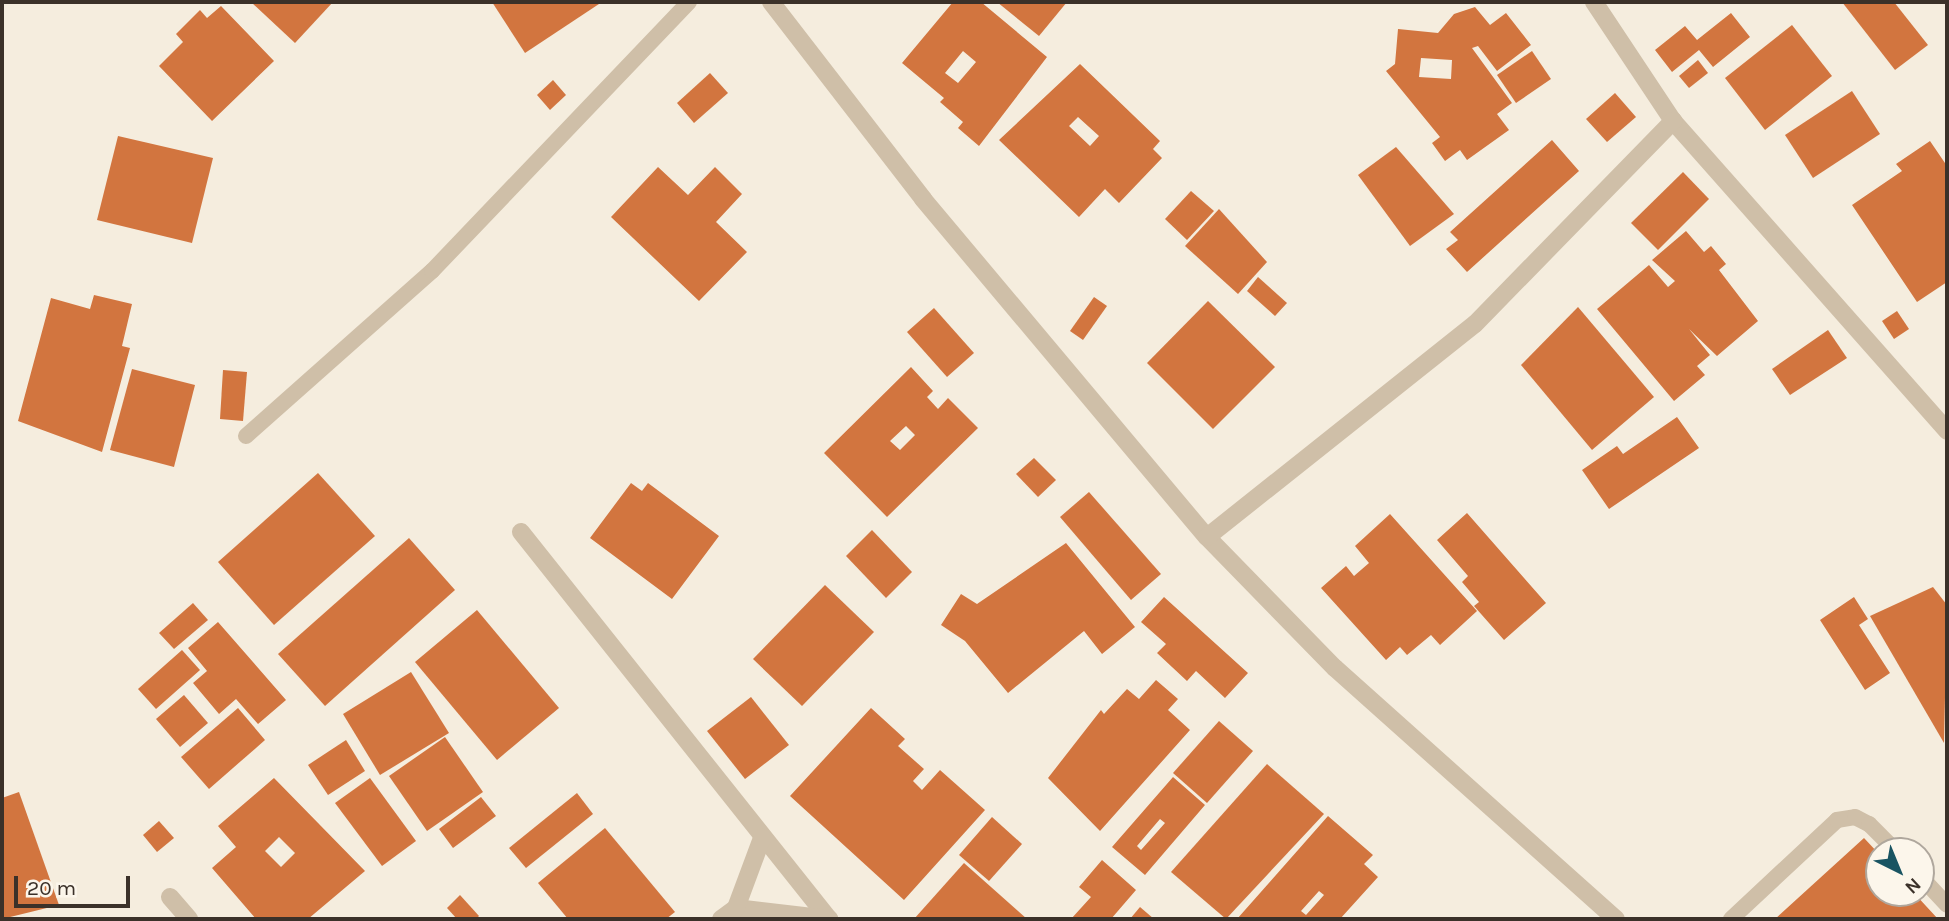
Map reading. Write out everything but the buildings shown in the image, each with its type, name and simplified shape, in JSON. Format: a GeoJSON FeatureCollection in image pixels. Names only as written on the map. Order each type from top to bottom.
{"type":"FeatureCollection","features":[{"type":"Feature","properties":{"kind":"street"},"geometry":{"type":"LineString","coordinates":[[771,2],[923,199],[1208,537],[1335,668],[1616,919]]}},
{"type":"Feature","properties":{"kind":"street"},"geometry":{"type":"LineString","coordinates":[[1594,2],[1673,121],[1947,431]]}},
{"type":"Feature","properties":{"kind":"street"},"geometry":{"type":"LineString","coordinates":[[1208,537],[1475,324],[1673,121]]}},
{"type":"Feature","properties":{"kind":"street"},"geometry":{"type":"LineString","coordinates":[[521,532],[829,919]]}},
{"type":"Feature","properties":{"kind":"street"},"geometry":{"type":"LineString","coordinates":[[721,919],[736,908],[762,838]]}},
{"type":"Feature","properties":{"kind":"street"},"geometry":{"type":"LineString","coordinates":[[170,897],[189,919]]}},
{"type":"Feature","properties":{"kind":"street"},"geometry":{"type":"LineString","coordinates":[[736,908],[829,919]]}},
{"type":"Feature","properties":{"kind":"lane"},"geometry":{"type":"LineString","coordinates":[[246,436],[432,271],[689,2]]}},
{"type":"Feature","properties":{"kind":"lane"},"geometry":{"type":"LineString","coordinates":[[1731,919],[1837,820],[1855,817],[1869,824],[1882,837]]}},
{"type":"Feature","properties":{"kind":"lane"},"geometry":{"type":"LineString","coordinates":[[1935,892],[1947,905]]}}]}
